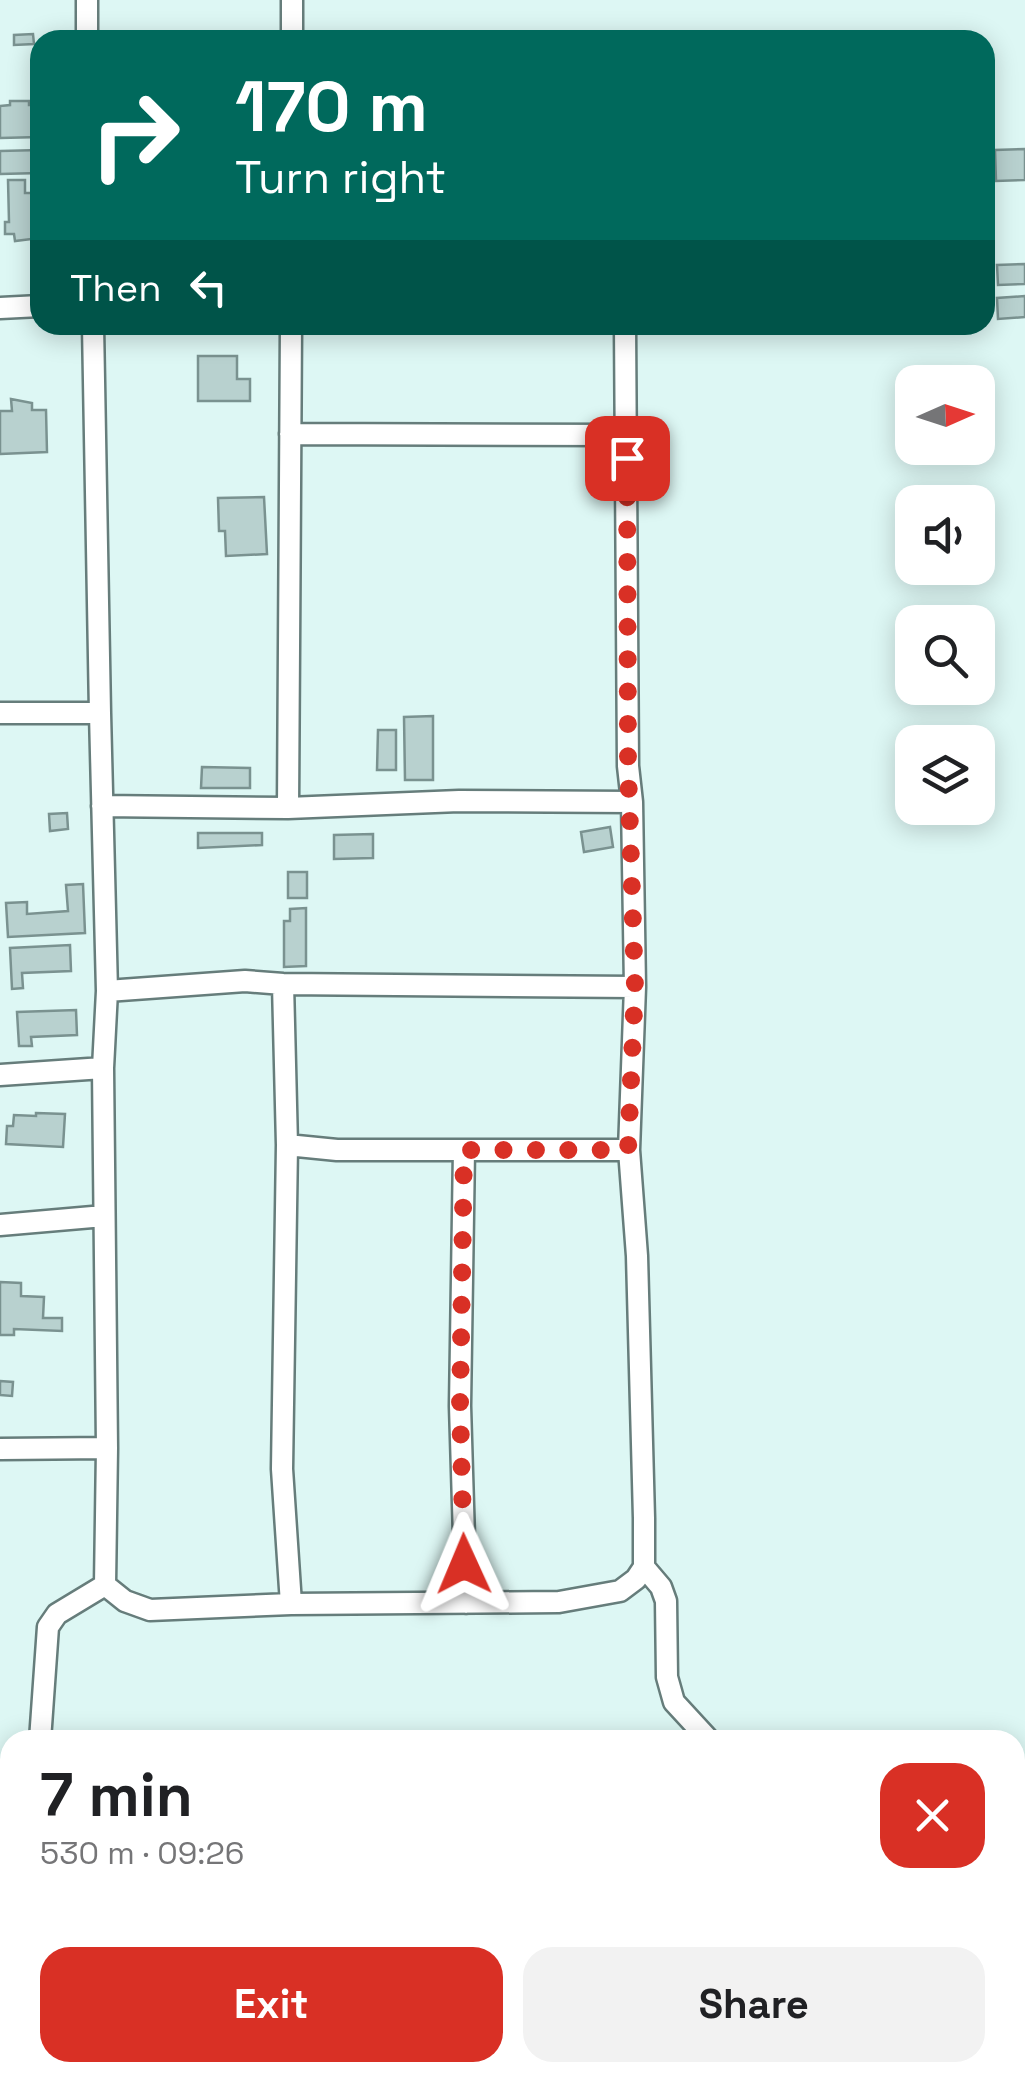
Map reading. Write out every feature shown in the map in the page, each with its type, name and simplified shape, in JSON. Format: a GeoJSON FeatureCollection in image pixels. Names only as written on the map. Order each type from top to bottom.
{"type":"FeatureCollection","features":[{"type":"Feature","properties":{"kind":"street"},"geometry":{"type":"LineString","coordinates":[[86,0],[88,30]]}},
{"type":"Feature","properties":{"kind":"street"},"geometry":{"type":"LineString","coordinates":[[292,0],[292,30]]}},
{"type":"Feature","properties":{"kind":"street"},"geometry":{"type":"LineString","coordinates":[[0,308],[30,306]]}},
{"type":"Feature","properties":{"kind":"street"},"geometry":{"type":"LineString","coordinates":[[94,335],[107,991],[103,1068],[106,1585]]}},
{"type":"Feature","properties":{"kind":"street"},"geometry":{"type":"LineString","coordinates":[[288,808],[290,335]]}},
{"type":"Feature","properties":{"kind":"street"},"geometry":{"type":"LineString","coordinates":[[106,1585],[124,1600],[150,1610],[291,1604],[559,1602],[620,1591],[644,1567],[637,1256],[628,1150],[635,987],[628,766],[626,335]]}},
{"type":"Feature","properties":{"kind":"street"},"geometry":{"type":"LineString","coordinates":[[290,434],[626,435]]}},
{"type":"Feature","properties":{"kind":"street"},"geometry":{"type":"LineString","coordinates":[[0,713],[100,712]]}},
{"type":"Feature","properties":{"kind":"street"},"geometry":{"type":"LineString","coordinates":[[102,806],[288,808],[459,801],[632,802]]}},
{"type":"Feature","properties":{"kind":"street"},"geometry":{"type":"LineString","coordinates":[[107,991],[245,981],[635,987]]}},
{"type":"Feature","properties":{"kind":"street"},"geometry":{"type":"LineString","coordinates":[[283,984],[287,1145],[282,1469],[291,1604]]}},
{"type":"Feature","properties":{"kind":"street"},"geometry":{"type":"LineString","coordinates":[[0,1075],[103,1068]]}},
{"type":"Feature","properties":{"kind":"street"},"geometry":{"type":"LineString","coordinates":[[287,1145],[337,1150],[628,1150]]}},
{"type":"Feature","properties":{"kind":"street"},"geometry":{"type":"LineString","coordinates":[[464,1150],[460,1406],[466,1603]]}},
{"type":"Feature","properties":{"kind":"street"},"geometry":{"type":"LineString","coordinates":[[0,1225],[104,1216]]}},
{"type":"Feature","properties":{"kind":"street"},"geometry":{"type":"LineString","coordinates":[[0,1450],[106,1448]]}},
{"type":"Feature","properties":{"kind":"street"},"geometry":{"type":"LineString","coordinates":[[644,1567],[661,1587],[666,1602],[667,1677],[674,1702],[699,1730]]}},
{"type":"Feature","properties":{"kind":"street"},"geometry":{"type":"LineString","coordinates":[[41,1730],[48,1627],[56,1614],[106,1585]]}},
{"type":"Feature","properties":{"kind":"building"},"geometry":{"type":"Polygon","coordinates":[[[30,34],[30,44],[14,45],[14,35],[30,34]]]}},
{"type":"Feature","properties":{"kind":"building"},"geometry":{"type":"Polygon","coordinates":[[[10,101],[29,101],[30,137],[0,138],[0,106],[10,105],[10,101]]]}},
{"type":"Feature","properties":{"kind":"building"},"geometry":{"type":"Polygon","coordinates":[[[1025,149],[1025,180],[996,181],[995,150],[1025,149]]]}},
{"type":"Feature","properties":{"kind":"building"},"geometry":{"type":"Polygon","coordinates":[[[30,150],[30,173],[0,174],[0,151],[30,150]]]}},
{"type":"Feature","properties":{"kind":"building"},"geometry":{"type":"Polygon","coordinates":[[[8,180],[25,180],[25,193],[30,193],[30,239],[15,241],[14,234],[5,234],[5,222],[9,222],[8,180]]]}},
{"type":"Feature","properties":{"kind":"building"},"geometry":{"type":"Polygon","coordinates":[[[1025,264],[1025,284],[998,285],[997,265],[1025,264]]]}},
{"type":"Feature","properties":{"kind":"building"},"geometry":{"type":"Polygon","coordinates":[[[1025,296],[1025,317],[998,319],[997,298],[1025,296]]]}},
{"type":"Feature","properties":{"kind":"building"},"geometry":{"type":"Polygon","coordinates":[[[198,356],[237,356],[237,379],[250,379],[250,401],[198,401],[198,356]]]}},
{"type":"Feature","properties":{"kind":"building"},"geometry":{"type":"Polygon","coordinates":[[[11,399],[32,403],[32,410],[46,410],[47,452],[0,454],[0,411],[12,411],[11,399]]]}},
{"type":"Feature","properties":{"kind":"building"},"geometry":{"type":"Polygon","coordinates":[[[264,497],[267,554],[226,556],[225,531],[219,531],[218,498],[264,497]]]}},
{"type":"Feature","properties":{"kind":"building"},"geometry":{"type":"Polygon","coordinates":[[[433,716],[433,780],[405,780],[404,717],[433,716]]]}},
{"type":"Feature","properties":{"kind":"building"},"geometry":{"type":"Polygon","coordinates":[[[378,730],[396,730],[396,770],[377,770],[378,730]]]}},
{"type":"Feature","properties":{"kind":"building"},"geometry":{"type":"Polygon","coordinates":[[[202,767],[250,768],[250,788],[201,788],[202,767]]]}},
{"type":"Feature","properties":{"kind":"building"},"geometry":{"type":"Polygon","coordinates":[[[67,813],[68,829],[50,831],[49,814],[67,813]]]}},
{"type":"Feature","properties":{"kind":"building"},"geometry":{"type":"Polygon","coordinates":[[[610,827],[613,847],[584,852],[581,832],[610,827]]]}},
{"type":"Feature","properties":{"kind":"building"},"geometry":{"type":"Polygon","coordinates":[[[198,833],[262,833],[262,845],[198,848],[198,833]]]}},
{"type":"Feature","properties":{"kind":"building"},"geometry":{"type":"Polygon","coordinates":[[[373,834],[373,858],[334,859],[334,835],[373,834]]]}},
{"type":"Feature","properties":{"kind":"building"},"geometry":{"type":"Polygon","coordinates":[[[288,872],[307,872],[307,898],[288,898],[288,872]]]}},
{"type":"Feature","properties":{"kind":"building"},"geometry":{"type":"Polygon","coordinates":[[[83,884],[85,933],[8,937],[6,903],[27,902],[27,914],[68,911],[66,885],[83,884]]]}},
{"type":"Feature","properties":{"kind":"building"},"geometry":{"type":"Polygon","coordinates":[[[306,908],[306,966],[284,967],[284,921],[290,921],[290,909],[306,908]]]}},
{"type":"Feature","properties":{"kind":"building"},"geometry":{"type":"Polygon","coordinates":[[[70,945],[71,971],[22,973],[23,988],[12,989],[10,948],[70,945]]]}},
{"type":"Feature","properties":{"kind":"building"},"geometry":{"type":"Polygon","coordinates":[[[76,1010],[77,1035],[31,1037],[32,1046],[19,1046],[17,1012],[76,1010]]]}},
{"type":"Feature","properties":{"kind":"building"},"geometry":{"type":"Polygon","coordinates":[[[65,1114],[63,1147],[6,1144],[7,1126],[13,1126],[14,1115],[65,1114]]]}},
{"type":"Feature","properties":{"kind":"building"},"geometry":{"type":"Polygon","coordinates":[[[0,1282],[21,1283],[21,1296],[44,1297],[43,1318],[62,1318],[62,1331],[14,1329],[14,1335],[0,1335],[0,1282]]]}},
{"type":"Feature","properties":{"kind":"building"},"geometry":{"type":"Polygon","coordinates":[[[0,1381],[13,1382],[12,1396],[0,1395],[0,1381]]]}},
{"type":"Feature","properties":{"kind":"route"},"geometry":{"type":"LineString","coordinates":[[464,1564],[460,1406],[464,1150],[628,1150],[635,987],[628,766],[627,458]]}}]}
